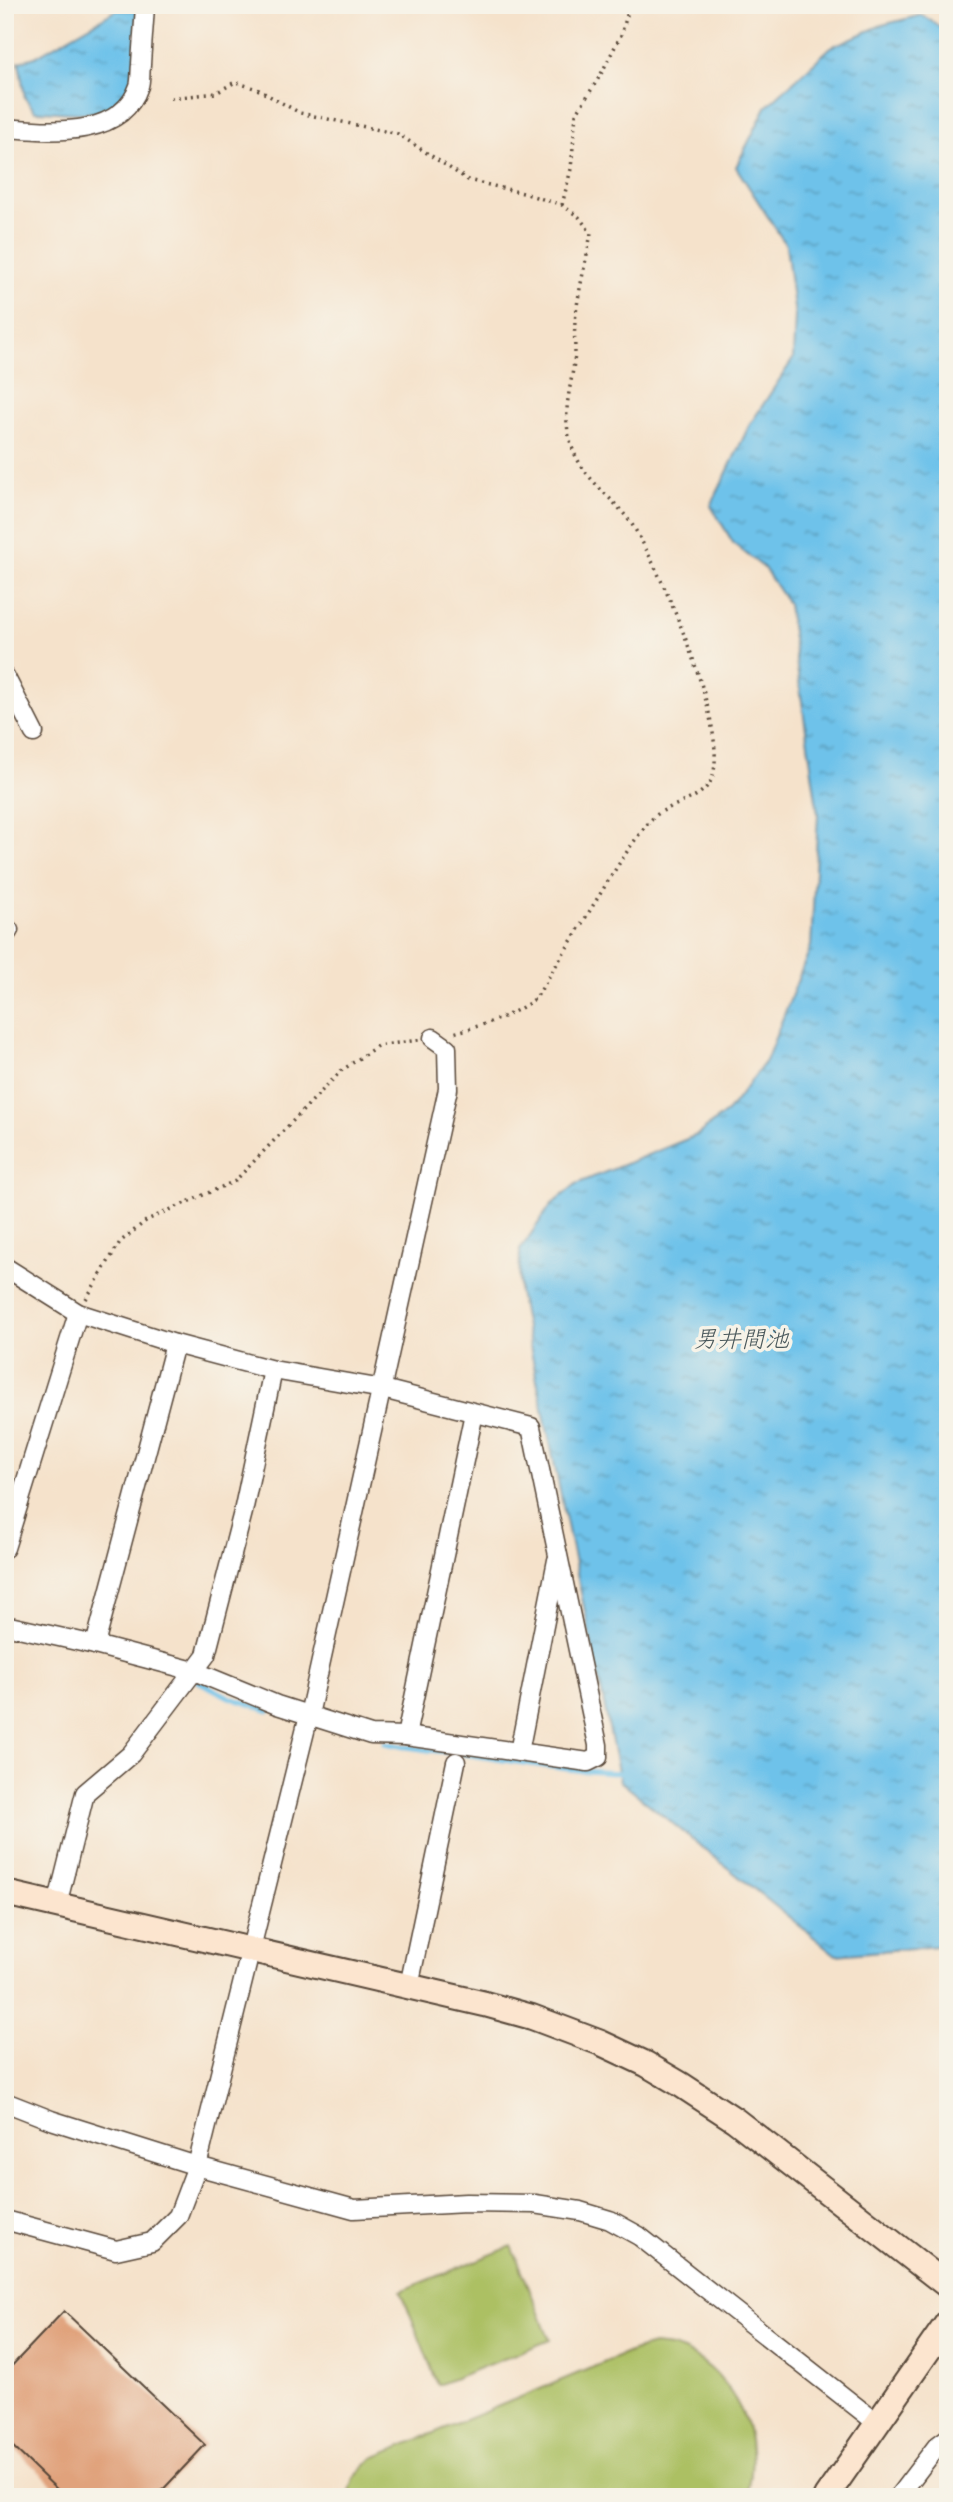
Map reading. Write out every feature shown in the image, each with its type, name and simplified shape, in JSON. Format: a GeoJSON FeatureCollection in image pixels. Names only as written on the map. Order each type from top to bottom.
{"type":"FeatureCollection","features":[{"type":"Feature","properties":{"kind":"street"},"geometry":{"type":"LineString","coordinates":[[5,128],[50,131],[79,129],[105,122],[127,107],[139,86],[145,5]]}},
{"type":"Feature","properties":{"kind":"street"},"geometry":{"type":"LineString","coordinates":[[5,676],[34,733]]}},
{"type":"Feature","properties":{"kind":"street"},"geometry":{"type":"LineString","coordinates":[[5,2220],[116,2250],[152,2242],[178,2216],[197,2166],[309,1715],[448,1089],[447,1048],[433,1038]]}},
{"type":"Feature","properties":{"kind":"street"},"geometry":{"type":"LineString","coordinates":[[5,1268],[78,1313],[175,1344],[273,1370],[383,1389],[531,1427],[598,1745],[598,1757],[588,1762],[406,1736],[370,1735],[277,1705],[194,1671],[5,1625]]}},
{"type":"Feature","properties":{"kind":"street"},"geometry":{"type":"LineString","coordinates":[[5,1548],[78,1313]]}},
{"type":"Feature","properties":{"kind":"street"},"geometry":{"type":"LineString","coordinates":[[95,1645],[175,1344]]}},
{"type":"Feature","properties":{"kind":"street"},"geometry":{"type":"LineString","coordinates":[[57,1905],[85,1793],[131,1754],[206,1655],[243,1511],[273,1370]]}},
{"type":"Feature","properties":{"kind":"street"},"geometry":{"type":"LineString","coordinates":[[406,1736],[474,1413]]}},
{"type":"Feature","properties":{"kind":"street"},"geometry":{"type":"LineString","coordinates":[[519,1752],[559,1553]]}},
{"type":"Feature","properties":{"kind":"street"},"geometry":{"type":"LineString","coordinates":[[409,1986],[456,1762]]}},
{"type":"Feature","properties":{"kind":"street"},"geometry":{"type":"LineString","coordinates":[[5,1893],[533,2017],[601,2043],[646,2064],[736,2120],[948,2286]]}},
{"type":"Feature","properties":{"kind":"street"},"geometry":{"type":"LineString","coordinates":[[5,2102],[51,2120],[197,2166],[354,2209],[466,2203],[535,2204],[580,2211],[610,2220],[639,2236],[877,2423]]}},
{"type":"Feature","properties":{"kind":"street"},"geometry":{"type":"LineString","coordinates":[[826,2497],[948,2322]]}},
{"type":"Feature","properties":{"kind":"street"},"geometry":{"type":"LineString","coordinates":[[898,2497],[937,2446],[948,2438]]}},
{"type":"Feature","properties":{"kind":"path"},"geometry":{"type":"LineString","coordinates":[[562,205],[571,169],[576,114],[621,35],[630,5]]}},
{"type":"Feature","properties":{"kind":"path"},"geometry":{"type":"LineString","coordinates":[[78,1313],[120,1242],[147,1220],[235,1181],[341,1070],[377,1046],[433,1038],[489,1024],[520,1010],[536,998],[622,859],[653,817],[702,792],[713,777],[715,764],[713,725],[688,646],[660,577],[632,524],[588,478],[572,449],[565,410],[575,355],[575,322],[591,233],[579,217],[562,205],[468,180],[398,134],[300,113],[257,89],[234,82],[216,93],[171,98]]}},
{"type":"Feature","properties":{"kind":"green space"},"geometry":{"type":"Polygon","coordinates":[[[512,2246],[550,2340],[438,2385],[401,2291],[512,2246]]]}},
{"type":"Feature","properties":{"kind":"green space"},"geometry":{"type":"Polygon","coordinates":[[[653,2345],[675,2348],[690,2354],[716,2374],[727,2387],[749,2432],[752,2460],[747,2497],[348,2497],[354,2478],[373,2458],[632,2351],[653,2345]]]}},
{"type":"Feature","properties":{"kind":"water"},"geometry":{"type":"Polygon","coordinates":[[[117,10],[137,10],[136,56],[129,86],[122,98],[111,107],[96,112],[35,111],[25,98],[19,62],[35,57],[117,10]]]}},
{"type":"Feature","properties":{"kind":"water","name":"男井間池"},"geometry":{"type":"Polygon","coordinates":[[[922,15],[948,32],[948,1945],[836,1955],[620,1781],[519,1293],[520,1250],[551,1205],[576,1184],[697,1135],[728,1111],[766,1061],[811,946],[818,814],[788,604],[764,568],[734,544],[711,506],[749,426],[793,359],[795,316],[786,245],[736,167],[766,107],[831,47],[882,25],[922,15]]]}},
{"type":"Feature","properties":{"kind":"building"},"geometry":{"type":"Polygon","coordinates":[[[64,2311],[205,2445],[156,2497],[65,2497],[5,2439],[5,2373],[64,2311]]]}},
{"type":"Feature","properties":{"kind":"waterway"},"geometry":{"type":"LineString","coordinates":[[198,1681],[229,1697],[269,1711]]}},
{"type":"Feature","properties":{"kind":"waterway"},"geometry":{"type":"LineString","coordinates":[[385,1743],[566,1769],[625,1773]]}}]}
